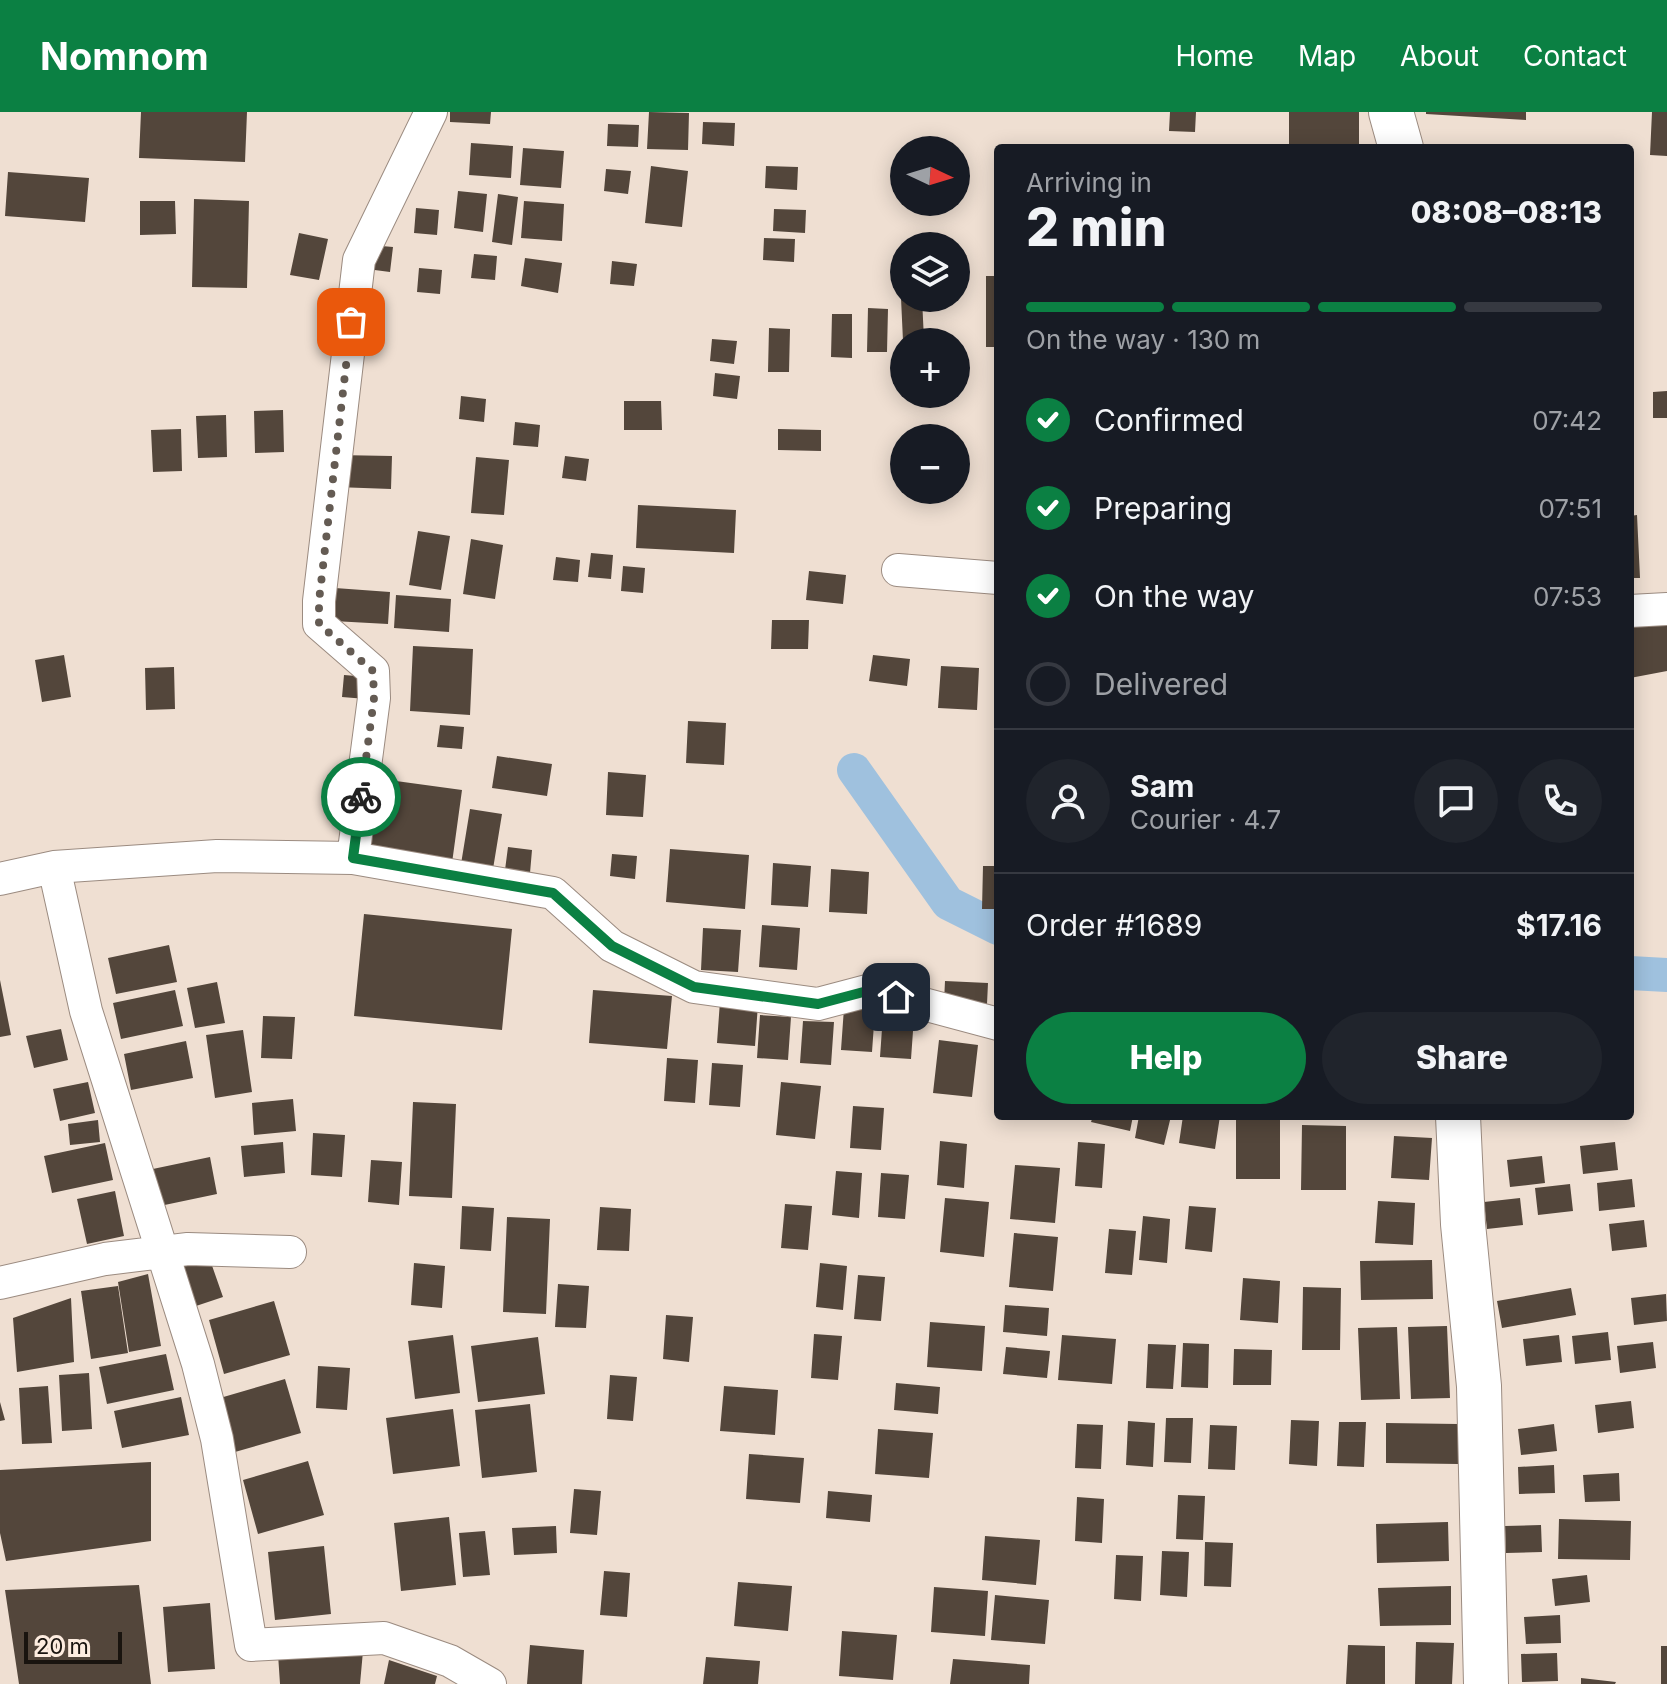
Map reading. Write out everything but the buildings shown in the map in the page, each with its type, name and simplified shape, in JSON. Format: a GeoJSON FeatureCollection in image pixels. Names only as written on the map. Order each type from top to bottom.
{"type":"FeatureCollection","features":[{"type":"Feature","properties":{"kind":"street"},"geometry":{"type":"LineString","coordinates":[[353,858],[374,698],[373,671],[319,624],[319,601],[359,260],[431,112]]}},
{"type":"Feature","properties":{"kind":"street"},"geometry":{"type":"LineString","coordinates":[[1391,112],[1400,144]]}},
{"type":"Feature","properties":{"kind":"street"},"geometry":{"type":"LineString","coordinates":[[898,570],[994,578]]}},
{"type":"Feature","properties":{"kind":"street"},"geometry":{"type":"LineString","coordinates":[[1634,611],[1667,609]]}},
{"type":"Feature","properties":{"kind":"street"},"geometry":{"type":"LineString","coordinates":[[0,879],[54,867],[217,856],[353,858],[553,893],[612,946],[694,987],[818,1004],[871,990],[994,1023]]}},
{"type":"Feature","properties":{"kind":"street"},"geometry":{"type":"LineString","coordinates":[[54,867],[86,1011],[198,1364],[217,1439],[251,1645],[384,1638],[450,1661],[490,1684]]}},
{"type":"Feature","properties":{"kind":"street"},"geometry":{"type":"LineString","coordinates":[[1458,1120],[1463,1224],[1479,1386],[1486,1684]]}},
{"type":"Feature","properties":{"kind":"street"},"geometry":{"type":"LineString","coordinates":[[0,1283],[105,1259],[188,1249],[290,1252]]}},
{"type":"Feature","properties":{"kind":"waterway"},"geometry":{"type":"LineString","coordinates":[[854,770],[948,903],[994,926]]}},
{"type":"Feature","properties":{"kind":"waterway"},"geometry":{"type":"LineString","coordinates":[[1634,973],[1667,975]]}},
{"type":"Feature","properties":{"kind":"way so far"},"geometry":{"type":"LineString","coordinates":[[351,322],[319,601],[319,624],[373,671],[374,698],[361,797]]}},
{"type":"Feature","properties":{"kind":"route"},"geometry":{"type":"LineString","coordinates":[[361,797],[353,858],[553,893],[612,946],[694,987],[818,1004],[871,990],[896,997]]}}]}
